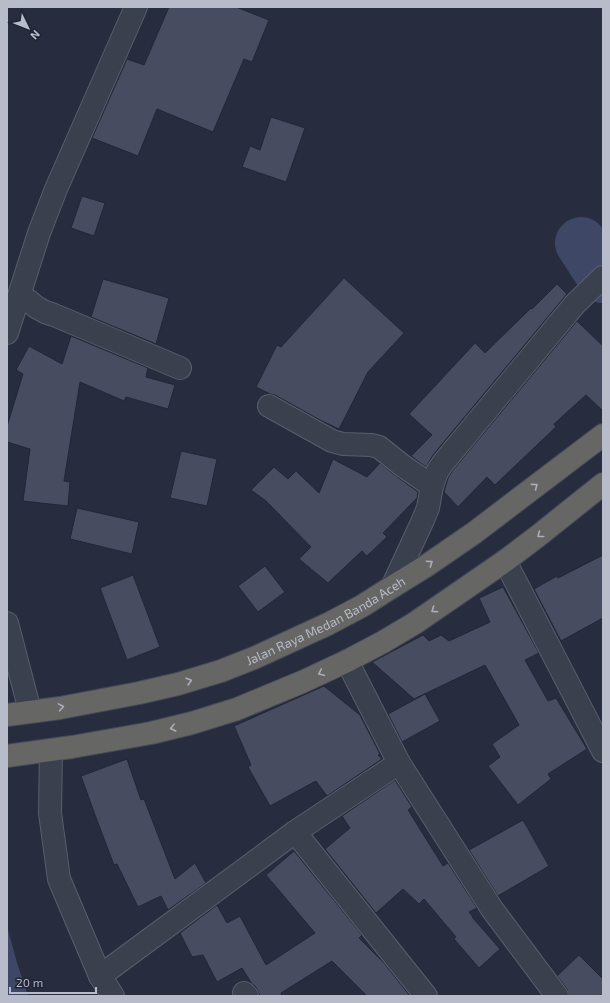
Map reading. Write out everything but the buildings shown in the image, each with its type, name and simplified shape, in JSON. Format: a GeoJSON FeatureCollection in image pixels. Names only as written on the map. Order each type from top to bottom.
{"type":"FeatureCollection","features":[{"type":"Feature","properties":{"kind":"highway","name":"Jalan Raya Medan Banda Aceh"},"geometry":{"type":"LineString","coordinates":[[8,715],[60,708],[178,684],[221,671],[254,658],[328,624],[362,606],[426,566],[474,533],[603,435]]}},
{"type":"Feature","properties":{"kind":"highway"},"geometry":{"type":"LineString","coordinates":[[14,755],[72,747],[151,733],[192,723],[237,710],[347,661],[384,642],[415,623],[538,536],[603,484]]}},
{"type":"Feature","properties":{"kind":"street"},"geometry":{"type":"LineString","coordinates":[[7,333],[39,233],[56,189],[136,7]]}},
{"type":"Feature","properties":{"kind":"street"},"geometry":{"type":"LineString","coordinates":[[392,587],[423,520],[432,486],[437,472],[443,463],[575,304],[603,277]]}},
{"type":"Feature","properties":{"kind":"street"},"geometry":{"type":"LineString","coordinates":[[19,297],[29,301],[45,312],[180,368]]}},
{"type":"Feature","properties":{"kind":"street"},"geometry":{"type":"LineString","coordinates":[[269,406],[332,441],[343,444],[371,445],[379,447],[432,486]]}},
{"type":"Feature","properties":{"kind":"street"},"geometry":{"type":"LineString","coordinates":[[505,560],[603,751]]}},
{"type":"Feature","properties":{"kind":"street"},"geometry":{"type":"LineString","coordinates":[[7,623],[30,711]]}},
{"type":"Feature","properties":{"kind":"street"},"geometry":{"type":"LineString","coordinates":[[347,661],[399,764],[492,909],[557,996]]}},
{"type":"Feature","properties":{"kind":"street"},"geometry":{"type":"LineString","coordinates":[[51,750],[50,813],[59,879],[100,976],[113,996]]}},
{"type":"Feature","properties":{"kind":"street"},"geometry":{"type":"LineString","coordinates":[[100,976],[295,832],[399,764]]}},
{"type":"Feature","properties":{"kind":"street"},"geometry":{"type":"LineString","coordinates":[[295,832],[426,996]]}},
{"type":"Feature","properties":{"kind":"water"},"geometry":{"type":"Polygon","coordinates":[[[7,926],[17,963],[28,996],[7,996],[7,926]]]}},
{"type":"Feature","properties":{"kind":"waterway"},"geometry":{"type":"LineString","coordinates":[[581,243],[603,277]]}}]}
